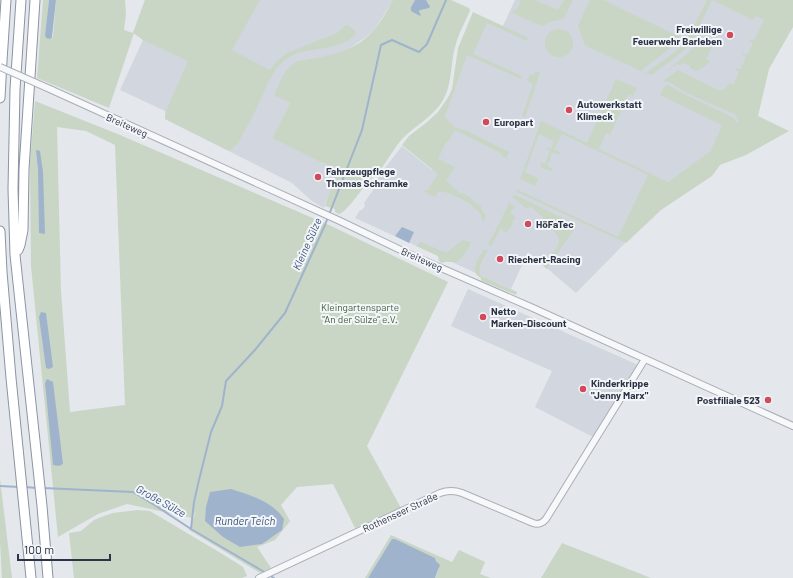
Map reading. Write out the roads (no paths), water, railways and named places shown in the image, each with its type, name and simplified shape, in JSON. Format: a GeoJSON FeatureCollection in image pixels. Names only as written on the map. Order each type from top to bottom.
{"type":"FeatureCollection","features":[{"type":"Feature","properties":{"kind":"highway"},"geometry":{"type":"LineString","coordinates":[[0,98],[6,0]]}},
{"type":"Feature","properties":{"kind":"highway"},"geometry":{"type":"LineString","coordinates":[[21,0],[15,89],[13,189],[16,255],[48,578]]}},
{"type":"Feature","properties":{"kind":"highway"},"geometry":{"type":"LineString","coordinates":[[16,255],[23,230],[24,169],[35,0]]}},
{"type":"Feature","properties":{"kind":"highway"},"geometry":{"type":"LineString","coordinates":[[0,231],[11,378],[31,578]]}},
{"type":"Feature","properties":{"kind":"street","name":"Breiteweg"},"geometry":{"type":"LineString","coordinates":[[0,67],[409,254],[533,308],[793,426]]}},
{"type":"Feature","properties":{"kind":"street","name":"Rothenseer Straße"},"geometry":{"type":"LineString","coordinates":[[261,577],[440,493],[450,491],[462,493],[533,523],[541,523],[546,519],[645,359]]}},
{"type":"Feature","properties":{"kind":"water"},"geometry":{"type":"Polygon","coordinates":[[[49,0],[56,0],[52,37],[50,39],[46,38],[45,35],[49,0]]]}},
{"type":"Feature","properties":{"kind":"water"},"geometry":{"type":"Polygon","coordinates":[[[415,0],[426,0],[430,6],[429,8],[419,11],[421,16],[411,11],[411,7],[415,0]]]}},
{"type":"Feature","properties":{"kind":"water"},"geometry":{"type":"Polygon","coordinates":[[[36,150],[40,151],[43,172],[45,234],[39,233],[38,169],[36,150]]]}},
{"type":"Feature","properties":{"kind":"water"},"geometry":{"type":"Polygon","coordinates":[[[402,227],[414,232],[409,243],[395,236],[402,227]]]}},
{"type":"Feature","properties":{"kind":"water"},"geometry":{"type":"Polygon","coordinates":[[[41,312],[46,313],[53,367],[49,369],[46,368],[39,317],[41,312]]]}},
{"type":"Feature","properties":{"kind":"water"},"geometry":{"type":"Polygon","coordinates":[[[47,379],[53,382],[63,464],[59,466],[53,465],[45,383],[47,379]]]}},
{"type":"Feature","properties":{"kind":"water","name":"Runder Teich"},"geometry":{"type":"Polygon","coordinates":[[[231,489],[267,503],[284,519],[282,530],[262,544],[240,547],[223,537],[205,521],[206,507],[210,492],[231,489]]]}},
{"type":"Feature","properties":{"kind":"water"},"geometry":{"type":"Polygon","coordinates":[[[392,539],[395,539],[435,558],[440,565],[435,578],[368,578],[392,539]]]}},
{"type":"Feature","properties":{"kind":"waterway","name":"Kleine Sülze"},"geometry":{"type":"LineString","coordinates":[[191,529],[194,502],[199,480],[211,432],[222,406],[226,381],[254,351],[285,313],[325,225],[362,130],[381,45],[392,40],[419,52],[427,44],[446,0]]}},
{"type":"Feature","properties":{"kind":"waterway","name":"Große Sülze"},"geometry":{"type":"LineString","coordinates":[[0,486],[19,487]]}},
{"type":"Feature","properties":{"kind":"waterway","name":"Große Sülze"},"geometry":{"type":"LineString","coordinates":[[25,487],[37,488]]}},
{"type":"Feature","properties":{"kind":"waterway","name":"Große Sülze"},"geometry":{"type":"LineString","coordinates":[[43,488],[133,492],[191,529],[266,573]]}},
{"type":"Feature","properties":{"kind":"waterway","name":"Große Sülze"},"geometry":{"type":"LineString","coordinates":[[269,575],[274,578]]}},
{"type":"Feature","properties":{"kind":"place","name":"Freiwillige Feuerwehr Barleben"},"geometry":{"type":"Point","coordinates":[730,35]}},
{"type":"Feature","properties":{"kind":"place","name":"Autowerkstatt Klimeck"},"geometry":{"type":"Point","coordinates":[569,110]}},
{"type":"Feature","properties":{"kind":"place","name":"Europart"},"geometry":{"type":"Point","coordinates":[486,122]}},
{"type":"Feature","properties":{"kind":"place","name":"Fahrzeugpflege Thomas Schramke"},"geometry":{"type":"Point","coordinates":[318,177]}},
{"type":"Feature","properties":{"kind":"place","name":"HöFaTec"},"geometry":{"type":"Point","coordinates":[528,224]}},
{"type":"Feature","properties":{"kind":"place","name":"Riechert-Racing"},"geometry":{"type":"Point","coordinates":[500,259]}},
{"type":"Feature","properties":{"kind":"place","name":"Netto Marken-Discount"},"geometry":{"type":"Point","coordinates":[483,317]}},
{"type":"Feature","properties":{"kind":"place","name":"Kinderkrippe \"Jenny Marx\""},"geometry":{"type":"Point","coordinates":[583,389]}},
{"type":"Feature","properties":{"kind":"place","name":"Postfiliale 523"},"geometry":{"type":"Point","coordinates":[768,400]}},
{"type":"Feature","properties":{"kind":"park label","name":"Kleingartensparte \"An der Sülze\" e.V."},"geometry":{"type":"Point","coordinates":[360,312]}}]}
